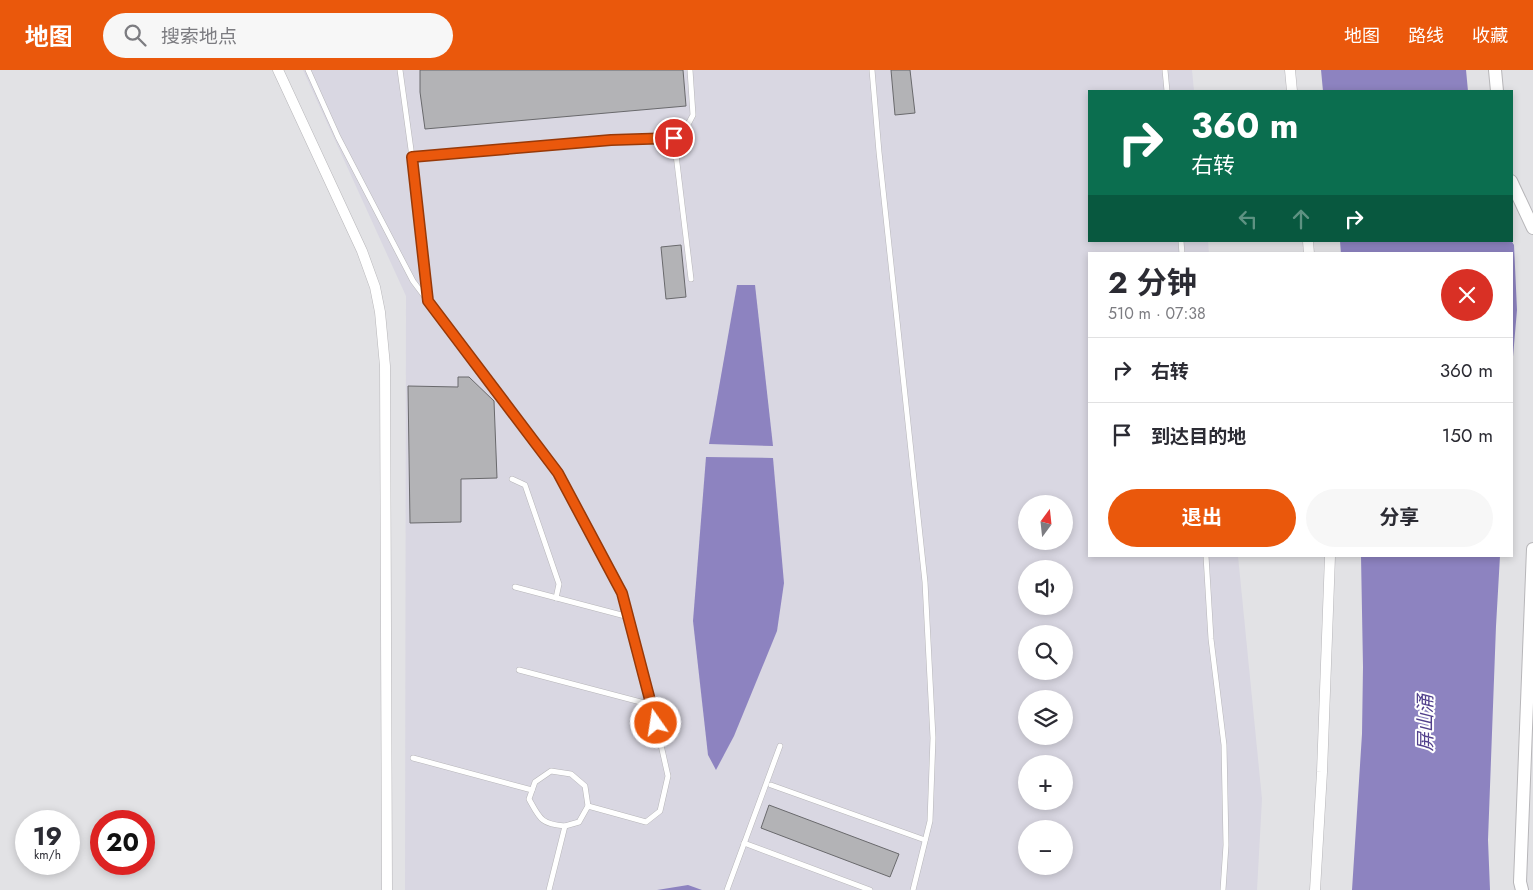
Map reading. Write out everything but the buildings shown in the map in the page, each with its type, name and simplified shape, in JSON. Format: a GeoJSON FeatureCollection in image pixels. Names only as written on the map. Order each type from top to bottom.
{"type":"FeatureCollection","features":[{"type":"Feature","properties":{"kind":"street"},"geometry":{"type":"LineString","coordinates":[[278,70],[362,251],[376,287],[380,312],[385,376],[387,890]]}},
{"type":"Feature","properties":{"kind":"street"},"geometry":{"type":"LineString","coordinates":[[1290,70],[1292,90]]}},
{"type":"Feature","properties":{"kind":"street"},"geometry":{"type":"LineString","coordinates":[[1495,70],[1497,90]]}},
{"type":"Feature","properties":{"kind":"street"},"geometry":{"type":"LineString","coordinates":[[1513,185],[1533,228]]}},
{"type":"Feature","properties":{"kind":"street"},"geometry":{"type":"LineString","coordinates":[[1522,890],[1520,882],[1533,549]]}},
{"type":"Feature","properties":{"kind":"street"},"geometry":{"type":"LineString","coordinates":[[1315,890],[1322,772],[1330,557]]}},
{"type":"Feature","properties":{"kind":"lane"},"geometry":{"type":"LineString","coordinates":[[308,70],[338,137],[412,281],[558,473],[622,593],[652,705],[668,776],[660,811],[646,822],[588,806]]}},
{"type":"Feature","properties":{"kind":"lane"},"geometry":{"type":"LineString","coordinates":[[400,70],[428,301]]}},
{"type":"Feature","properties":{"kind":"lane"},"geometry":{"type":"LineString","coordinates":[[412,157],[602,140],[674,138],[685,130],[694,115],[690,70]]}},
{"type":"Feature","properties":{"kind":"lane"},"geometry":{"type":"LineString","coordinates":[[872,70],[925,582],[933,738],[930,821],[913,890]]}},
{"type":"Feature","properties":{"kind":"lane"},"geometry":{"type":"LineString","coordinates":[[1165,70],[1167,90]]}},
{"type":"Feature","properties":{"kind":"lane"},"geometry":{"type":"LineString","coordinates":[[674,138],[691,279]]}},
{"type":"Feature","properties":{"kind":"lane"},"geometry":{"type":"LineString","coordinates":[[512,479],[525,485],[559,584],[556,598]]}},
{"type":"Feature","properties":{"kind":"lane"},"geometry":{"type":"LineString","coordinates":[[1206,557],[1211,639],[1224,745],[1226,845],[1223,890]]}},
{"type":"Feature","properties":{"kind":"lane"},"geometry":{"type":"LineString","coordinates":[[515,587],[629,617]]}},
{"type":"Feature","properties":{"kind":"lane"},"geometry":{"type":"LineString","coordinates":[[519,670],[652,705]]}},
{"type":"Feature","properties":{"kind":"lane"},"geometry":{"type":"LineString","coordinates":[[727,890],[780,746]]}},
{"type":"Feature","properties":{"kind":"lane"},"geometry":{"type":"LineString","coordinates":[[413,758],[532,790]]}},
{"type":"Feature","properties":{"kind":"lane"},"geometry":{"type":"LineString","coordinates":[[551,770],[571,774],[585,786],[588,806],[579,822],[565,826],[549,825],[538,816],[529,799],[534,782],[551,770]]}},
{"type":"Feature","properties":{"kind":"lane"},"geometry":{"type":"LineString","coordinates":[[771,785],[925,840]]}},
{"type":"Feature","properties":{"kind":"lane"},"geometry":{"type":"LineString","coordinates":[[548,890],[565,826]]}},
{"type":"Feature","properties":{"kind":"lane"},"geometry":{"type":"LineString","coordinates":[[744,843],[870,890]]}},
{"type":"Feature","properties":{"kind":"shaded area"},"geometry":{"type":"Polygon","coordinates":[[[303,70],[1192,70],[1194,90],[1088,90],[1088,242],[1208,242],[1209,252],[1088,252],[1088,557],[1238,557],[1262,799],[1257,890],[405,890],[406,296],[303,70]]]}},
{"type":"Feature","properties":{"kind":"water"},"geometry":{"type":"Polygon","coordinates":[[[1321,70],[1466,70],[1468,90],[1323,90],[1321,70]]]}},
{"type":"Feature","properties":{"kind":"water"},"geometry":{"type":"Polygon","coordinates":[[[1340,242],[1512,242],[1514,245],[1517,310],[1513,357],[1513,252],[1341,252],[1340,242]]]}},
{"type":"Feature","properties":{"kind":"water"},"geometry":{"type":"Polygon","coordinates":[[[737,285],[755,285],[773,446],[709,444],[737,285]]]}},
{"type":"Feature","properties":{"kind":"water"},"geometry":{"type":"Polygon","coordinates":[[[706,457],[773,458],[784,583],[777,631],[734,736],[716,770],[708,755],[693,621],[706,457]]]}},
{"type":"Feature","properties":{"kind":"water","name":"屏山涌"},"geometry":{"type":"Polygon","coordinates":[[[1361,557],[1500,557],[1488,840],[1490,890],[1352,890],[1362,734],[1361,557]]]}},
{"type":"Feature","properties":{"kind":"water"},"geometry":{"type":"Polygon","coordinates":[[[688,885],[702,890],[657,890],[688,885]]]}},
{"type":"Feature","properties":{"kind":"route"},"geometry":{"type":"LineString","coordinates":[[656,723],[622,593],[558,473],[428,301],[412,157],[540,145],[674,138]]}}]}
